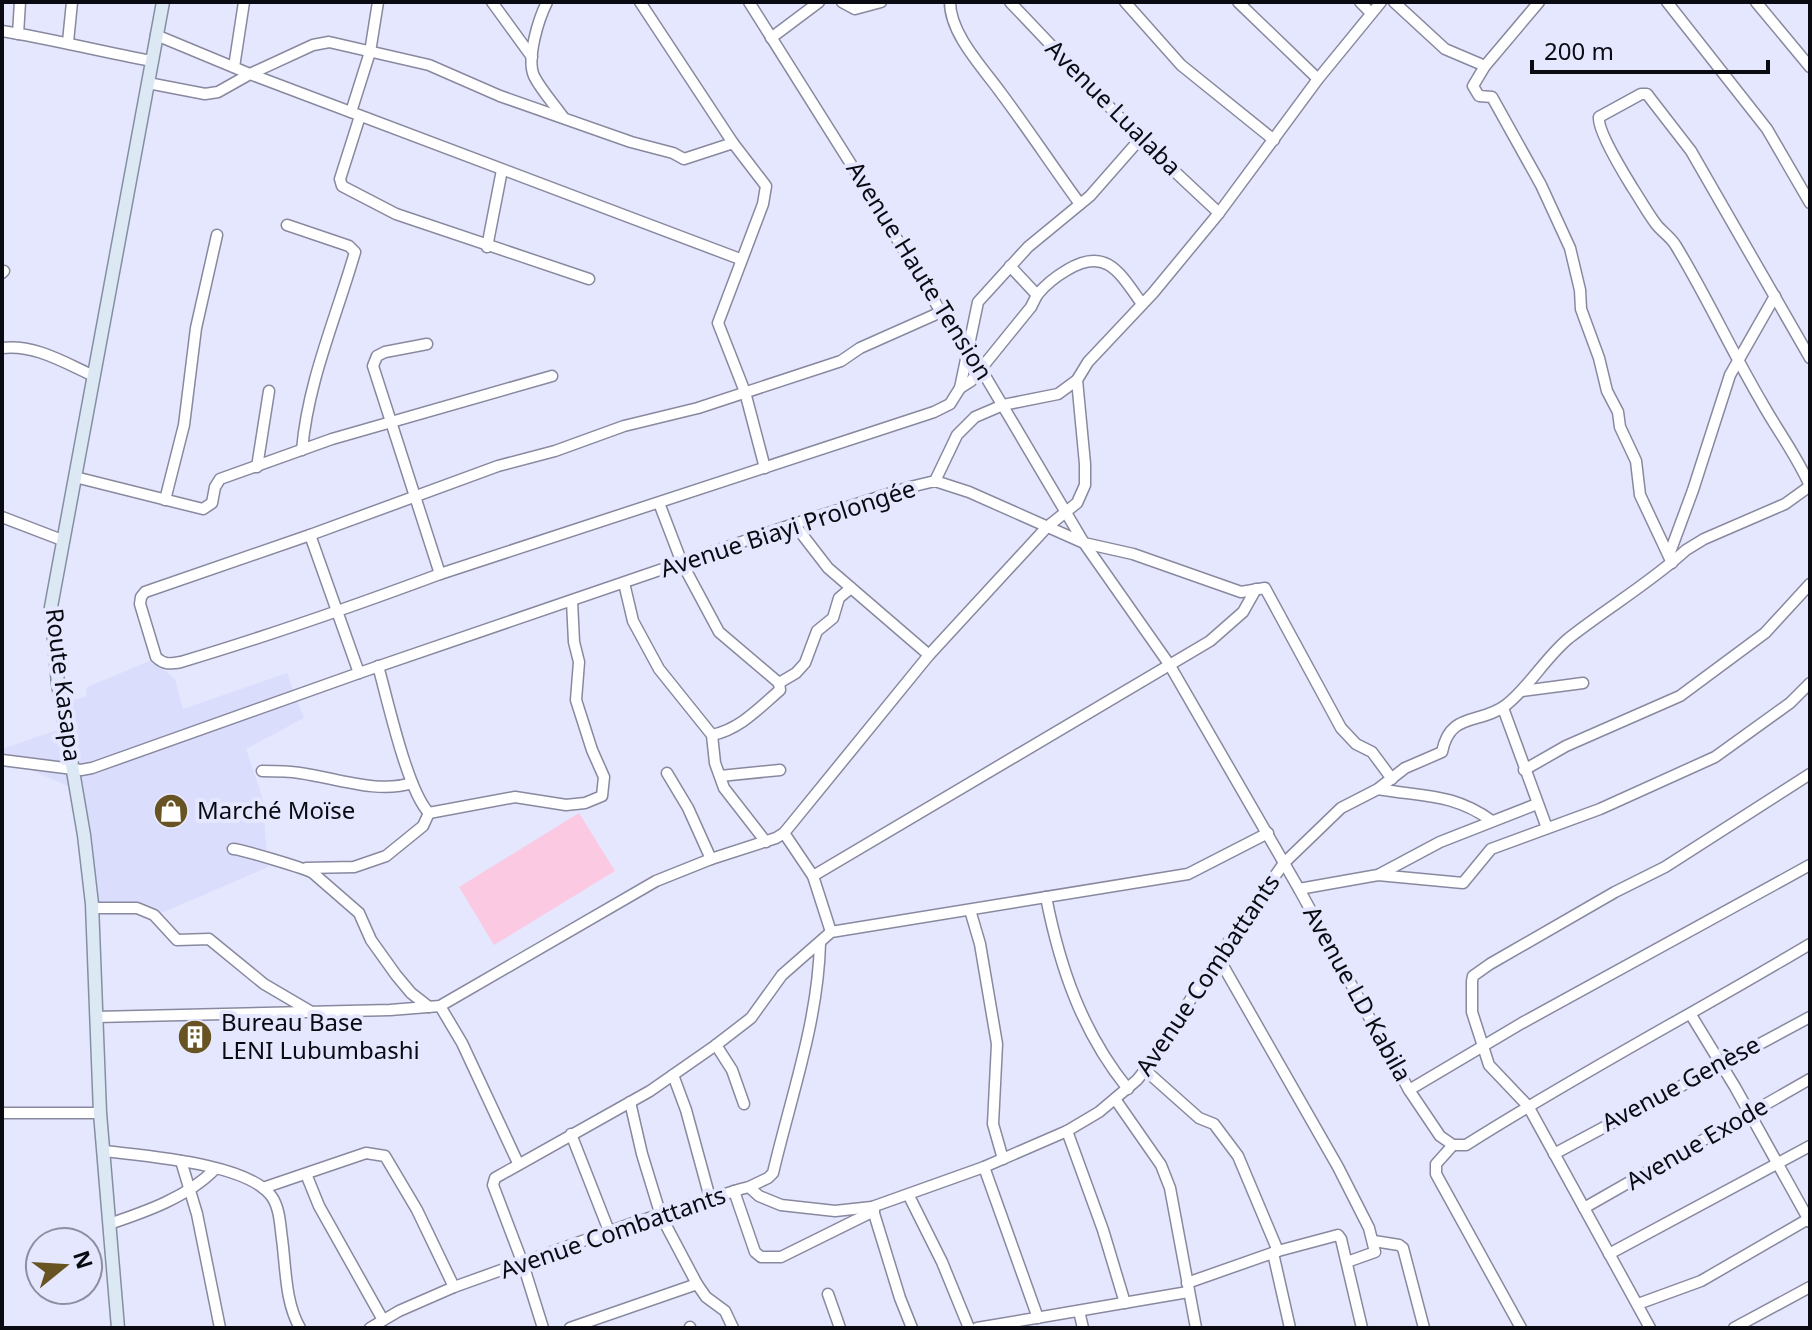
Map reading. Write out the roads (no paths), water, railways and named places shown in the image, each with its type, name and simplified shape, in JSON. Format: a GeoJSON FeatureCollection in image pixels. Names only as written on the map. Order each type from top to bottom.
{"type":"FeatureCollection","features":[{"type":"Feature","properties":{"kind":"main road","name":"Route Kasapa"},"geometry":{"type":"LineString","coordinates":[[118,1328],[100,1113],[92,908],[58,684],[52,593],[163,2]]}},
{"type":"Feature","properties":{"kind":"street"},"geometry":{"type":"LineString","coordinates":[[18,34],[20,2]]}},
{"type":"Feature","properties":{"kind":"street"},"geometry":{"type":"LineString","coordinates":[[68,42],[72,2]]}},
{"type":"Feature","properties":{"kind":"street"},"geometry":{"type":"LineString","coordinates":[[234,67],[244,2]]}},
{"type":"Feature","properties":{"kind":"street"},"geometry":{"type":"LineString","coordinates":[[378,2],[370,52],[340,179],[342,186],[396,214],[589,279]]}},
{"type":"Feature","properties":{"kind":"street"},"geometry":{"type":"LineString","coordinates":[[492,2],[532,57]]}},
{"type":"Feature","properties":{"kind":"street"},"geometry":{"type":"LineString","coordinates":[[547,2],[537,26],[532,57],[535,77],[565,119]]}},
{"type":"Feature","properties":{"kind":"street"},"geometry":{"type":"LineString","coordinates":[[640,2],[733,143],[764,181],[767,194],[718,323],[745,392],[765,468]]}},
{"type":"Feature","properties":{"kind":"street","name":"Avenue Haute Tension"},"geometry":{"type":"LineString","coordinates":[[749,2],[941,312],[981,369],[1084,543]]}},
{"type":"Feature","properties":{"kind":"street"},"geometry":{"type":"LineString","coordinates":[[771,38],[819,2]]}},
{"type":"Feature","properties":{"kind":"street"},"geometry":{"type":"LineString","coordinates":[[842,2],[855,9],[881,2]]}},
{"type":"Feature","properties":{"kind":"street"},"geometry":{"type":"LineString","coordinates":[[950,2],[952,15],[973,60],[1001,93],[1080,204]]}},
{"type":"Feature","properties":{"kind":"street","name":"Avenue Lualaba"},"geometry":{"type":"LineString","coordinates":[[1010,2],[1140,139],[1219,213]]}},
{"type":"Feature","properties":{"kind":"street"},"geometry":{"type":"LineString","coordinates":[[1125,2],[1181,65],[1274,140]]}},
{"type":"Feature","properties":{"kind":"street"},"geometry":{"type":"LineString","coordinates":[[1238,2],[1318,79]]}},
{"type":"Feature","properties":{"kind":"street"},"geometry":{"type":"LineString","coordinates":[[1360,2],[1371,13]]}},
{"type":"Feature","properties":{"kind":"street","name":"Avenue Biayi Prolongée"},"geometry":{"type":"LineString","coordinates":[[2,760],[73,769],[92,768],[378,666],[794,524],[935,481],[957,435],[975,417],[1003,405],[1058,394],[1077,380],[1088,362],[1219,213],[1318,79],[1381,2]]}},
{"type":"Feature","properties":{"kind":"street"},"geometry":{"type":"LineString","coordinates":[[1394,2],[1445,49],[1485,66]]}},
{"type":"Feature","properties":{"kind":"street"},"geometry":{"type":"LineString","coordinates":[[1539,2],[1485,66],[1473,83],[1474,89],[1479,96],[1492,97],[1541,185],[1570,248],[1581,309],[1607,391],[1618,412],[1620,427],[1636,461],[1640,495],[1671,559]]}},
{"type":"Feature","properties":{"kind":"street"},"geometry":{"type":"LineString","coordinates":[[1667,2],[1767,129],[1810,203]]}},
{"type":"Feature","properties":{"kind":"street"},"geometry":{"type":"LineString","coordinates":[[1756,2],[1810,67]]}},
{"type":"Feature","properties":{"kind":"street"},"geometry":{"type":"LineString","coordinates":[[2,31],[152,61]]}},
{"type":"Feature","properties":{"kind":"street"},"geometry":{"type":"LineString","coordinates":[[156,35],[250,74],[740,259]]}},
{"type":"Feature","properties":{"kind":"street"},"geometry":{"type":"LineString","coordinates":[[148,83],[205,94],[218,92],[313,45],[329,42],[429,65],[500,96],[684,159],[733,143]]}},
{"type":"Feature","properties":{"kind":"street"},"geometry":{"type":"LineString","coordinates":[[1547,828],[1503,708],[1567,640],[1671,559],[1704,539],[1785,504],[1810,486],[1799,462],[1760,401],[1739,358],[1718,325],[1710,302],[1675,243],[1655,223],[1616,161],[1599,125],[1599,117],[1641,94],[1647,94],[1691,151],[1810,358]]}},
{"type":"Feature","properties":{"kind":"street"},"geometry":{"type":"LineString","coordinates":[[941,312],[860,348],[841,361],[698,408],[624,426],[555,451],[498,466],[415,499],[145,592],[140,604],[151,646],[162,663],[169,665],[934,412],[950,404],[960,388],[978,302],[1028,247],[1080,204],[1140,139]]}},
{"type":"Feature","properties":{"kind":"street"},"geometry":{"type":"LineString","coordinates":[[487,247],[502,170]]}},
{"type":"Feature","properties":{"kind":"street"},"geometry":{"type":"LineString","coordinates":[[287,225],[349,246],[355,252],[318,367],[304,426],[302,450]]}},
{"type":"Feature","properties":{"kind":"street"},"geometry":{"type":"LineString","coordinates":[[165,500],[184,425],[196,328],[217,235]]}},
{"type":"Feature","properties":{"kind":"street"},"geometry":{"type":"LineString","coordinates":[[960,388],[971,381],[1050,281],[1087,259],[1096,259],[1112,268],[1142,304]]}},
{"type":"Feature","properties":{"kind":"street"},"geometry":{"type":"LineString","coordinates":[[1010,266],[1037,295]]}},
{"type":"Feature","properties":{"kind":"street"},"geometry":{"type":"LineString","coordinates":[[1671,559],[1730,375],[1775,296]]}},
{"type":"Feature","properties":{"kind":"street"},"geometry":{"type":"LineString","coordinates":[[427,344],[385,352],[374,360],[376,376],[440,574]]}},
{"type":"Feature","properties":{"kind":"street"},"geometry":{"type":"LineString","coordinates":[[2,348],[23,348],[45,354],[94,376]]}},
{"type":"Feature","properties":{"kind":"street"},"geometry":{"type":"LineString","coordinates":[[75,477],[194,507],[209,507],[217,481],[302,450],[552,376]]}},
{"type":"Feature","properties":{"kind":"street"},"geometry":{"type":"LineString","coordinates":[[96,1017],[435,1007],[656,881],[784,833],[929,655],[1047,527],[1077,503],[1085,485],[1085,464],[1077,380]]}},
{"type":"Feature","properties":{"kind":"street"},"geometry":{"type":"LineString","coordinates":[[257,467],[269,391]]}},
{"type":"Feature","properties":{"kind":"street"},"geometry":{"type":"LineString","coordinates":[[935,481],[969,492],[1084,543],[1133,554],[1241,592],[1260,589]]}},
{"type":"Feature","properties":{"kind":"street"},"geometry":{"type":"LineString","coordinates":[[659,503],[682,563],[719,632],[779,683],[780,690],[752,715],[730,731],[712,735]]}},
{"type":"Feature","properties":{"kind":"street"},"geometry":{"type":"LineString","coordinates":[[2,517],[62,540]]}},
{"type":"Feature","properties":{"kind":"street"},"geometry":{"type":"LineString","coordinates":[[794,524],[828,568],[929,655]]}},
{"type":"Feature","properties":{"kind":"street"},"geometry":{"type":"LineString","coordinates":[[310,535],[359,673]]}},
{"type":"Feature","properties":{"kind":"street","name":"Avenue LD Kabila"},"geometry":{"type":"LineString","coordinates":[[1084,543],[1169,664],[1268,833],[1409,1090],[1440,1136],[1453,1145]]}},
{"type":"Feature","properties":{"kind":"street"},"geometry":{"type":"LineString","coordinates":[[624,583],[633,621],[659,669],[712,735],[715,763],[724,788],[766,842]]}},
{"type":"Feature","properties":{"kind":"street"},"geometry":{"type":"LineString","coordinates":[[1524,770],[1566,746],[1680,696],[1765,633],[1810,584]]}},
{"type":"Feature","properties":{"kind":"street"},"geometry":{"type":"LineString","coordinates":[[779,683],[796,673],[805,663],[817,631],[833,618],[839,598],[851,588]]}},
{"type":"Feature","properties":{"kind":"street"},"geometry":{"type":"LineString","coordinates":[[813,876],[1210,641],[1243,612],[1260,589]]}},
{"type":"Feature","properties":{"kind":"street"},"geometry":{"type":"LineString","coordinates":[[1260,589],[1341,728],[1356,744],[1372,752],[1392,779]]}},
{"type":"Feature","properties":{"kind":"street"},"geometry":{"type":"LineString","coordinates":[[429,813],[515,797],[566,805],[585,803],[602,796],[604,777],[576,700],[579,662],[574,642],[572,601]]}},
{"type":"Feature","properties":{"kind":"street"},"geometry":{"type":"LineString","coordinates":[[378,666],[412,783],[420,804],[429,813]]}},
{"type":"Feature","properties":{"kind":"street"},"geometry":{"type":"LineString","coordinates":[[1522,691],[1583,683]]}},
{"type":"Feature","properties":{"kind":"street"},"geometry":{"type":"LineString","coordinates":[[1299,889],[1378,875],[1463,883],[1491,849],[1600,809],[1715,757],[1790,703],[1810,683]]}},
{"type":"Feature","properties":{"kind":"street","name":"Avenue Combattants"},"geometry":{"type":"LineString","coordinates":[[370,1328],[454,1287],[609,1231],[734,1191],[749,1187],[759,1196],[781,1205],[835,1211],[873,1209],[984,1167],[1067,1131],[1128,1089],[1145,1070],[1284,863],[1341,808],[1378,789],[1405,768],[1442,752],[1452,727],[1503,708]]}},
{"type":"Feature","properties":{"kind":"street"},"geometry":{"type":"LineString","coordinates":[[720,776],[780,770]]}},
{"type":"Feature","properties":{"kind":"street"},"geometry":{"type":"LineString","coordinates":[[262,771],[295,772],[383,787],[412,783]]}},
{"type":"Feature","properties":{"kind":"street"},"geometry":{"type":"LineString","coordinates":[[667,773],[688,808],[711,859]]}},
{"type":"Feature","properties":{"kind":"street"},"geometry":{"type":"LineString","coordinates":[[1650,1328],[1528,1106],[1492,1069],[1472,1012],[1473,976],[1615,892],[1665,867],[1810,774]]}},
{"type":"Feature","properties":{"kind":"street"},"geometry":{"type":"LineString","coordinates":[[1378,789],[1453,799],[1492,821]]}},
{"type":"Feature","properties":{"kind":"street"},"geometry":{"type":"LineString","coordinates":[[1378,875],[1440,842],[1537,804]]}},
{"type":"Feature","properties":{"kind":"street"},"geometry":{"type":"LineString","coordinates":[[233,849],[306,868],[354,867],[386,856],[423,826],[429,813]]}},
{"type":"Feature","properties":{"kind":"street"},"geometry":{"type":"LineString","coordinates":[[784,833],[813,876],[831,932]]}},
{"type":"Feature","properties":{"kind":"street"},"geometry":{"type":"LineString","coordinates":[[543,1328],[493,1185],[495,1178],[630,1102],[716,1045],[751,1018],[782,975],[831,932],[1188,874],[1268,833]]}},
{"type":"Feature","properties":{"kind":"street"},"geometry":{"type":"LineString","coordinates":[[1409,1090],[1585,987],[1810,865]]}},
{"type":"Feature","properties":{"kind":"street"},"geometry":{"type":"LineString","coordinates":[[306,868],[359,913],[371,940],[396,975],[411,993],[435,1007],[462,1043],[518,1163]]}},
{"type":"Feature","properties":{"kind":"street"},"geometry":{"type":"LineString","coordinates":[[1046,897],[1056,948],[1071,995],[1104,1059],[1128,1089]]}},
{"type":"Feature","properties":{"kind":"street"},"geometry":{"type":"LineString","coordinates":[[92,908],[131,907],[154,915],[177,940],[209,939],[264,984],[311,1012]]}},
{"type":"Feature","properties":{"kind":"street"},"geometry":{"type":"LineString","coordinates":[[970,910],[980,944],[997,1044],[993,1124],[1003,1159]]}},
{"type":"Feature","properties":{"kind":"street"},"geometry":{"type":"LineString","coordinates":[[749,1187],[773,1173],[799,1065],[810,1035],[819,981],[820,943]]}},
{"type":"Feature","properties":{"kind":"street"},"geometry":{"type":"LineString","coordinates":[[1521,1328],[1436,1174],[1436,1164],[1453,1145],[1466,1145],[1810,944]]}},
{"type":"Feature","properties":{"kind":"street"},"geometry":{"type":"LineString","coordinates":[[1218,957],[1338,1167],[1374,1241],[1374,1254],[1347,1262]]}},
{"type":"Feature","properties":{"kind":"street"},"geometry":{"type":"LineString","coordinates":[[1638,1304],[1701,1281],[1810,1220],[1691,1015]]}},
{"type":"Feature","properties":{"kind":"street","name":"Avenue Genèse"},"geometry":{"type":"LineString","coordinates":[[1554,1154],[1810,1017]]}},
{"type":"Feature","properties":{"kind":"street"},"geometry":{"type":"LineString","coordinates":[[716,1045],[732,1070],[744,1104]]}},
{"type":"Feature","properties":{"kind":"street"},"geometry":{"type":"LineString","coordinates":[[1145,1070],[1199,1118],[1214,1124],[1230,1144],[1245,1172],[1276,1252],[1290,1328]]}},
{"type":"Feature","properties":{"kind":"street"},"geometry":{"type":"LineString","coordinates":[[673,1075],[710,1198]]}},
{"type":"Feature","properties":{"kind":"street","name":"Avenue Exode"},"geometry":{"type":"LineString","coordinates":[[1584,1208],[1810,1079]]}},
{"type":"Feature","properties":{"kind":"street"},"geometry":{"type":"LineString","coordinates":[[1115,1099],[1166,1176],[1174,1202],[1196,1328]]}},
{"type":"Feature","properties":{"kind":"street"},"geometry":{"type":"LineString","coordinates":[[630,1102],[661,1216],[697,1284],[706,1297],[725,1311],[733,1328]]}},
{"type":"Feature","properties":{"kind":"street"},"geometry":{"type":"LineString","coordinates":[[2,1113],[100,1113]]}},
{"type":"Feature","properties":{"kind":"street"},"geometry":{"type":"LineString","coordinates":[[1067,1131],[1103,1230],[1125,1303]]}},
{"type":"Feature","properties":{"kind":"street"},"geometry":{"type":"LineString","coordinates":[[571,1134],[609,1231]]}},
{"type":"Feature","properties":{"kind":"street"},"geometry":{"type":"LineString","coordinates":[[1609,1254],[1810,1146]]}},
{"type":"Feature","properties":{"kind":"street"},"geometry":{"type":"LineString","coordinates":[[104,1151],[181,1161],[235,1174],[272,1196],[279,1216],[288,1292],[300,1328]]}},
{"type":"Feature","properties":{"kind":"street"},"geometry":{"type":"LineString","coordinates":[[263,1188],[366,1153],[385,1156],[417,1210],[454,1287]]}},
{"type":"Feature","properties":{"kind":"street"},"geometry":{"type":"LineString","coordinates":[[181,1161],[220,1328]]}},
{"type":"Feature","properties":{"kind":"street"},"geometry":{"type":"LineString","coordinates":[[984,1167],[1038,1318]]}},
{"type":"Feature","properties":{"kind":"street"},"geometry":{"type":"LineString","coordinates":[[109,1224],[145,1211],[206,1178],[215,1169]]}},
{"type":"Feature","properties":{"kind":"street"},"geometry":{"type":"LineString","coordinates":[[306,1174],[319,1206],[383,1320]]}},
{"type":"Feature","properties":{"kind":"street"},"geometry":{"type":"LineString","coordinates":[[734,1191],[755,1252],[767,1258],[781,1257],[873,1209],[912,1328]]}},
{"type":"Feature","properties":{"kind":"street"},"geometry":{"type":"LineString","coordinates":[[909,1196],[942,1262],[969,1328]]}},
{"type":"Feature","properties":{"kind":"street"},"geometry":{"type":"LineString","coordinates":[[977,1328],[1125,1303],[1187,1287],[1276,1252],[1338,1235],[1362,1328]]}},
{"type":"Feature","properties":{"kind":"street"},"geometry":{"type":"LineString","coordinates":[[1374,1241],[1403,1248],[1424,1328]]}},
{"type":"Feature","properties":{"kind":"street"},"geometry":{"type":"LineString","coordinates":[[570,1328],[697,1284]]}},
{"type":"Feature","properties":{"kind":"street"},"geometry":{"type":"LineString","coordinates":[[1734,1328],[1810,1287]]}},
{"type":"Feature","properties":{"kind":"street"},"geometry":{"type":"LineString","coordinates":[[828,1294],[840,1328]]}},
{"type":"Feature","properties":{"kind":"street"},"geometry":{"type":"LineString","coordinates":[[1079,1311],[1083,1328]]}},
{"type":"Feature","properties":{"kind":"place","name":"Marché Moïse"},"geometry":{"type":"Point","coordinates":[171,811]}},
{"type":"Feature","properties":{"kind":"place","name":"Bureau Base LENI Lubumbashi"},"geometry":{"type":"Point","coordinates":[195,1037]}}]}
